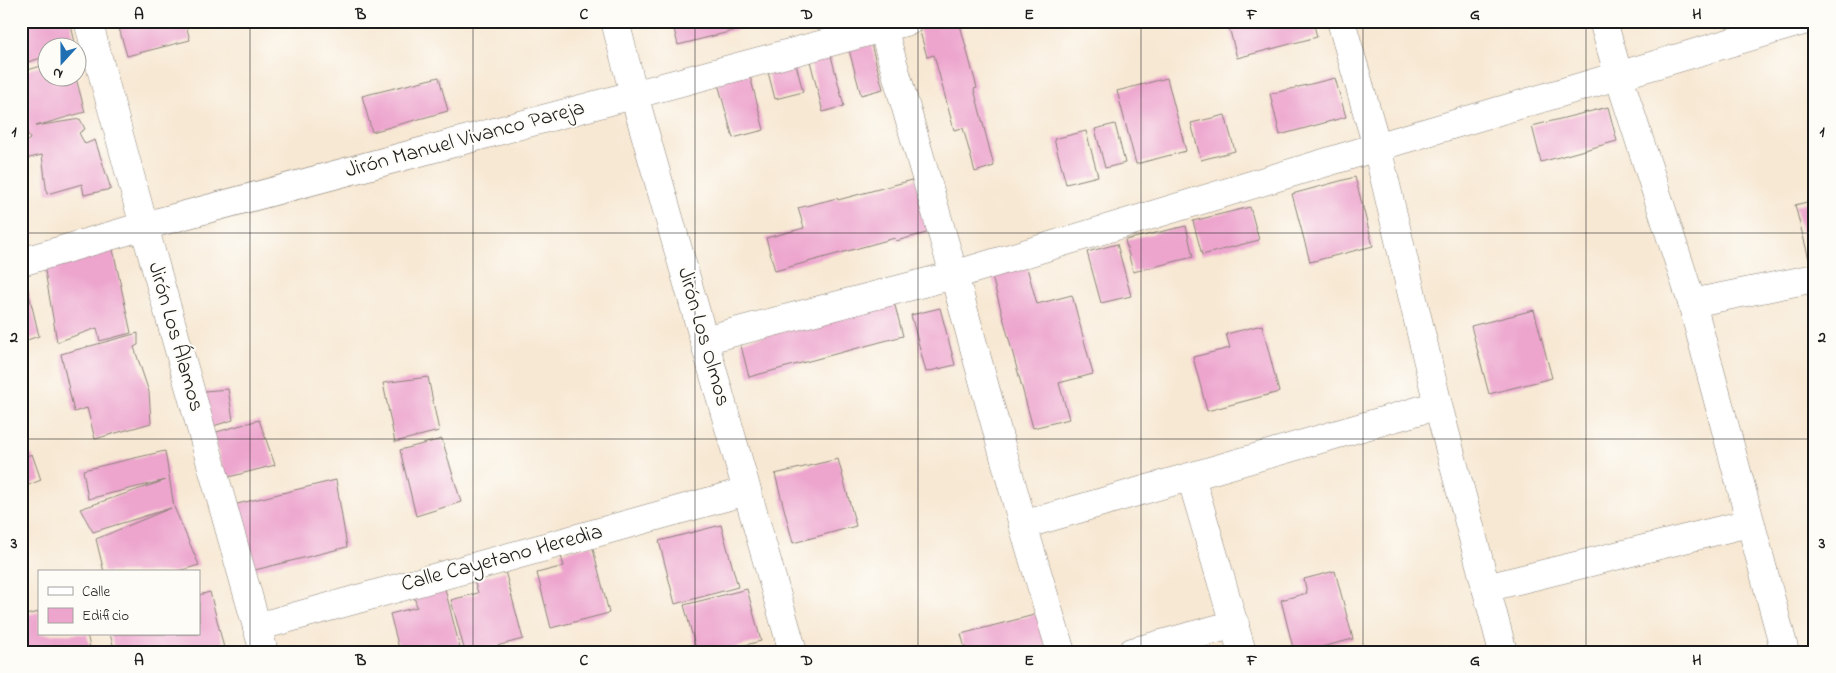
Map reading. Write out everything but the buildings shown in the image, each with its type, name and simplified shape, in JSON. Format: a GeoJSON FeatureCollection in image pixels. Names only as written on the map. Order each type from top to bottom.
{"type":"FeatureCollection","features":[{"type":"Feature","properties":{"kind":"street","name":"Jirón Los Álamos"},"geometry":{"type":"LineString","coordinates":[[88,21],[260,639]]}},
{"type":"Feature","properties":{"kind":"street","name":"Jirón Los Olmos"},"geometry":{"type":"LineString","coordinates":[[615,21],[634,95],[793,652]]}},
{"type":"Feature","properties":{"kind":"street","name":"Jirón Manuel Vivanco Pareja"},"geometry":{"type":"LineString","coordinates":[[21,262],[144,226],[634,95],[882,25],[909,21]]}},
{"type":"Feature","properties":{"kind":"street"},"geometry":{"type":"LineString","coordinates":[[1341,21],[1377,147],[1438,404],[1503,652]]}},
{"type":"Feature","properties":{"kind":"street"},"geometry":{"type":"LineString","coordinates":[[1603,21],[1619,77],[1692,303],[1749,523],[1785,652]]}},
{"type":"Feature","properties":{"kind":"street"},"geometry":{"type":"LineString","coordinates":[[704,340],[954,275],[1803,21]]}},
{"type":"Feature","properties":{"kind":"street"},"geometry":{"type":"LineString","coordinates":[[882,25],[954,275],[1022,525],[1061,652]]}},
{"type":"Feature","properties":{"kind":"street"},"geometry":{"type":"LineString","coordinates":[[1692,303],[1815,278]]}},
{"type":"Feature","properties":{"kind":"street"},"geometry":{"type":"LineString","coordinates":[[1022,525],[1438,404]]}},
{"type":"Feature","properties":{"kind":"street"},"geometry":{"type":"LineString","coordinates":[[1191,477],[1242,652]]}},
{"type":"Feature","properties":{"kind":"street","name":"Calle Cayetano Heredia"},"geometry":{"type":"LineString","coordinates":[[260,639],[747,491]]}},
{"type":"Feature","properties":{"kind":"street"},"geometry":{"type":"LineString","coordinates":[[1486,588],[1749,523]]}},
{"type":"Feature","properties":{"kind":"street"},"geometry":{"type":"LineString","coordinates":[[1132,652],[1235,624]]}}]}
